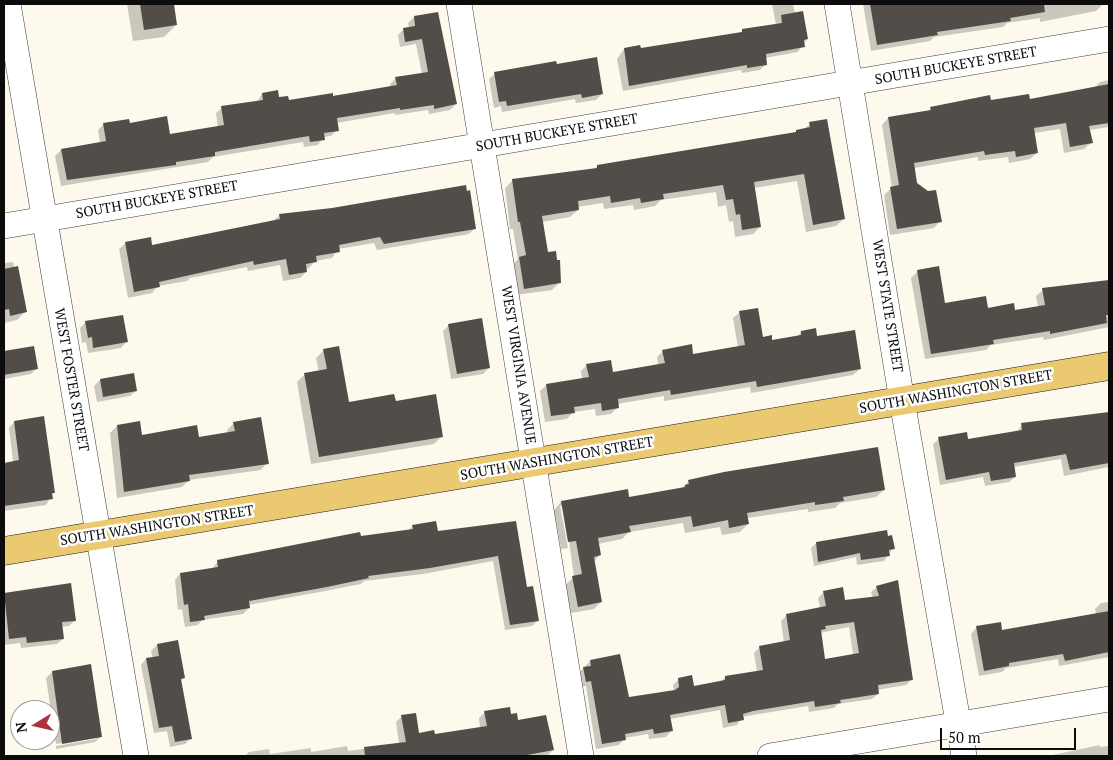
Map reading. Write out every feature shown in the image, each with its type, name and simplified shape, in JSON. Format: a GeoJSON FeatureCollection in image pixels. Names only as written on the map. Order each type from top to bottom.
{"type":"FeatureCollection","features":[{"type":"Feature","properties":{"kind":"main road","name":"SOUTH WASHINGTON STREET"},"geometry":{"type":"LineString","coordinates":[[4,551],[1109,366]]}},
{"type":"Feature","properties":{"kind":"street","name":"WEST FOSTER STREET"},"geometry":{"type":"LineString","coordinates":[[8,4],[136,756]]}},
{"type":"Feature","properties":{"kind":"street","name":"WEST VIRGINIA AVENUE"},"geometry":{"type":"LineString","coordinates":[[459,4],[581,756]]}},
{"type":"Feature","properties":{"kind":"street","name":"WEST STATE STREET"},"geometry":{"type":"LineString","coordinates":[[838,4],[902,401],[964,756]]}},
{"type":"Feature","properties":{"kind":"street","name":"SOUTH BUCKEYE STREET"},"geometry":{"type":"LineString","coordinates":[[4,226],[1109,39]]}},
{"type":"Feature","properties":{"kind":"street"},"geometry":{"type":"LineString","coordinates":[[770,756],[1109,699]]}},
{"type":"Feature","properties":{"kind":"building"},"geometry":{"type":"Polygon","coordinates":[[[140,4],[174,4],[177,25],[144,30],[140,4]]]}},
{"type":"Feature","properties":{"kind":"building"},"geometry":{"type":"Polygon","coordinates":[[[870,4],[1044,4],[1045,12],[1010,18],[1011,21],[937,32],[938,35],[877,45],[870,4]]]}},
{"type":"Feature","properties":{"kind":"building"},"geometry":{"type":"Polygon","coordinates":[[[803,11],[808,39],[804,40],[805,47],[766,54],[767,65],[747,68],[747,65],[629,86],[624,48],[640,45],[641,48],[742,32],[742,29],[782,23],[781,15],[803,11]]]}},
{"type":"Feature","properties":{"kind":"building"},"geometry":{"type":"Polygon","coordinates":[[[438,12],[457,104],[434,109],[434,105],[400,110],[400,108],[337,118],[339,131],[324,133],[325,140],[310,142],[309,136],[215,152],[215,156],[176,162],[176,165],[67,180],[61,149],[106,141],[103,123],[129,119],[130,123],[167,116],[170,134],[224,125],[221,106],[263,100],[262,93],[278,90],[279,97],[288,96],[289,100],[333,93],[333,96],[397,85],[395,77],[428,72],[422,39],[405,42],[403,28],[415,26],[414,16],[438,12]]]}},
{"type":"Feature","properties":{"kind":"building"},"geometry":{"type":"Polygon","coordinates":[[[597,57],[603,94],[582,98],[581,94],[507,106],[506,101],[499,102],[494,72],[556,61],[557,64],[597,57]]]}},
{"type":"Feature","properties":{"kind":"building"},"geometry":{"type":"Polygon","coordinates":[[[1109,84],[1109,123],[1089,126],[1093,143],[1070,147],[1066,123],[1034,128],[1038,153],[1016,157],[1015,151],[985,155],[984,151],[914,163],[917,183],[928,191],[936,190],[942,222],[897,229],[890,187],[899,185],[888,117],[931,110],[930,107],[990,95],[991,100],[1029,94],[1030,99],[1109,84]]]}},
{"type":"Feature","properties":{"kind":"building"},"geometry":{"type":"Polygon","coordinates":[[[827,119],[845,219],[813,225],[804,174],[754,182],[761,227],[742,230],[740,214],[736,215],[733,199],[726,200],[723,185],[663,194],[664,199],[641,203],[640,198],[611,203],[610,196],[578,201],[579,210],[542,216],[548,252],[556,251],[557,260],[560,260],[561,283],[524,289],[519,257],[526,255],[520,222],[518,222],[512,179],[597,168],[597,165],[796,132],[796,130],[810,127],[809,122],[827,119]]]}},
{"type":"Feature","properties":{"kind":"building"},"geometry":{"type":"Polygon","coordinates":[[[466,185],[467,191],[470,190],[476,229],[384,244],[380,237],[339,245],[340,252],[316,256],[317,262],[306,264],[307,272],[289,275],[286,259],[254,265],[253,261],[159,282],[160,287],[134,292],[125,242],[151,237],[152,245],[280,219],[279,214],[332,208],[466,185]]]}},
{"type":"Feature","properties":{"kind":"building"},"geometry":{"type":"Polygon","coordinates":[[[18,266],[27,312],[10,316],[9,309],[4,310],[4,269],[18,266]]]}},
{"type":"Feature","properties":{"kind":"building"},"geometry":{"type":"Polygon","coordinates":[[[939,266],[945,303],[986,296],[988,308],[1014,303],[1015,310],[1045,305],[1042,288],[1109,280],[1109,315],[1106,315],[1107,323],[1050,334],[1050,331],[993,340],[994,344],[931,354],[917,270],[939,266]]]}},
{"type":"Feature","properties":{"kind":"building"},"geometry":{"type":"Polygon","coordinates":[[[758,308],[763,337],[772,335],[772,340],[801,335],[801,331],[816,328],[817,336],[855,330],[861,369],[757,387],[756,381],[671,395],[670,390],[618,399],[619,408],[602,411],[601,403],[574,407],[575,413],[551,416],[546,384],[589,377],[586,364],[611,360],[613,372],[665,363],[662,350],[692,344],[693,354],[745,345],[739,311],[758,308]]]}},
{"type":"Feature","properties":{"kind":"building"},"geometry":{"type":"Polygon","coordinates":[[[123,315],[128,342],[93,348],[92,337],[88,338],[85,321],[123,315]]]}},
{"type":"Feature","properties":{"kind":"building"},"geometry":{"type":"Polygon","coordinates":[[[482,318],[490,368],[457,374],[448,324],[482,318]]]}},
{"type":"Feature","properties":{"kind":"building"},"geometry":{"type":"Polygon","coordinates":[[[34,346],[38,369],[4,375],[4,351],[34,346]]]}},
{"type":"Feature","properties":{"kind":"building"},"geometry":{"type":"Polygon","coordinates":[[[339,346],[349,402],[394,394],[396,401],[436,394],[443,437],[319,457],[304,373],[327,369],[323,349],[339,346]]]}},
{"type":"Feature","properties":{"kind":"building"},"geometry":{"type":"Polygon","coordinates":[[[134,373],[137,391],[103,397],[100,379],[134,373]]]}},
{"type":"Feature","properties":{"kind":"building"},"geometry":{"type":"Polygon","coordinates":[[[1109,412],[1109,463],[1070,470],[1066,454],[1014,463],[1016,477],[991,481],[989,472],[946,480],[938,437],[967,432],[968,439],[1022,430],[1021,423],[1109,412]]]}},
{"type":"Feature","properties":{"kind":"building"},"geometry":{"type":"Polygon","coordinates":[[[44,416],[55,493],[52,493],[53,499],[4,506],[4,463],[19,460],[14,421],[44,416]]]}},
{"type":"Feature","properties":{"kind":"building"},"geometry":{"type":"Polygon","coordinates":[[[261,417],[269,464],[189,475],[190,481],[124,492],[117,425],[140,421],[142,435],[197,425],[199,437],[235,431],[233,422],[261,417]]]}},
{"type":"Feature","properties":{"kind":"building"},"geometry":{"type":"Polygon","coordinates":[[[878,447],[885,490],[843,497],[844,501],[815,505],[815,502],[747,513],[749,524],[729,528],[728,520],[693,527],[691,516],[629,526],[631,532],[598,538],[601,555],[594,557],[602,602],[578,607],[572,576],[582,574],[576,541],[568,542],[561,501],[628,489],[629,497],[685,487],[685,485],[689,484],[688,480],[724,472],[878,447]]]}},
{"type":"Feature","properties":{"kind":"building"},"geometry":{"type":"Polygon","coordinates":[[[436,521],[438,531],[516,521],[527,587],[533,586],[539,621],[510,625],[498,556],[430,568],[368,576],[369,578],[327,587],[249,601],[250,608],[204,616],[205,620],[190,622],[188,604],[184,605],[180,573],[218,567],[217,560],[360,532],[361,536],[413,529],[412,525],[436,521]]]}},
{"type":"Feature","properties":{"kind":"building"},"geometry":{"type":"Polygon","coordinates":[[[887,530],[888,536],[892,535],[895,549],[889,550],[890,556],[861,560],[860,553],[818,562],[816,542],[887,530]]]}},
{"type":"Feature","properties":{"kind":"building"},"geometry":{"type":"Polygon","coordinates":[[[898,580],[913,680],[878,685],[879,694],[840,700],[841,703],[815,707],[814,701],[753,711],[743,714],[744,720],[728,723],[725,705],[670,715],[673,731],[654,734],[653,729],[625,734],[626,740],[602,744],[591,681],[586,682],[583,667],[591,666],[590,660],[620,654],[629,697],[675,690],[679,687],[678,678],[692,675],[694,686],[725,680],[725,676],[763,670],[759,646],[790,640],[786,614],[826,606],[823,591],[843,587],[845,600],[879,596],[876,586],[898,580]],[[854,622],[825,626],[826,629],[821,630],[825,659],[859,653],[854,622]]]}},
{"type":"Feature","properties":{"kind":"building"},"geometry":{"type":"Polygon","coordinates":[[[71,583],[76,621],[62,622],[64,639],[27,643],[26,637],[9,639],[4,593],[71,583]]]}},
{"type":"Feature","properties":{"kind":"building"},"geometry":{"type":"Polygon","coordinates":[[[1109,611],[1109,652],[1065,661],[1063,654],[1009,663],[1009,666],[984,671],[976,626],[1001,622],[1002,630],[1109,611]]]}},
{"type":"Feature","properties":{"kind":"building"},"geometry":{"type":"Polygon","coordinates":[[[178,640],[185,678],[181,679],[192,739],[175,742],[172,726],[159,728],[146,658],[159,656],[157,644],[178,640]]]}},
{"type":"Feature","properties":{"kind":"building"},"geometry":{"type":"Polygon","coordinates":[[[91,664],[102,737],[62,744],[60,700],[56,700],[52,671],[91,664]]]}},
{"type":"Feature","properties":{"kind":"building"},"geometry":{"type":"Polygon","coordinates":[[[510,707],[511,714],[517,713],[518,720],[546,715],[554,750],[522,756],[365,756],[364,747],[406,742],[401,715],[416,713],[419,733],[434,730],[435,734],[487,726],[484,711],[510,707]]]}}]}
